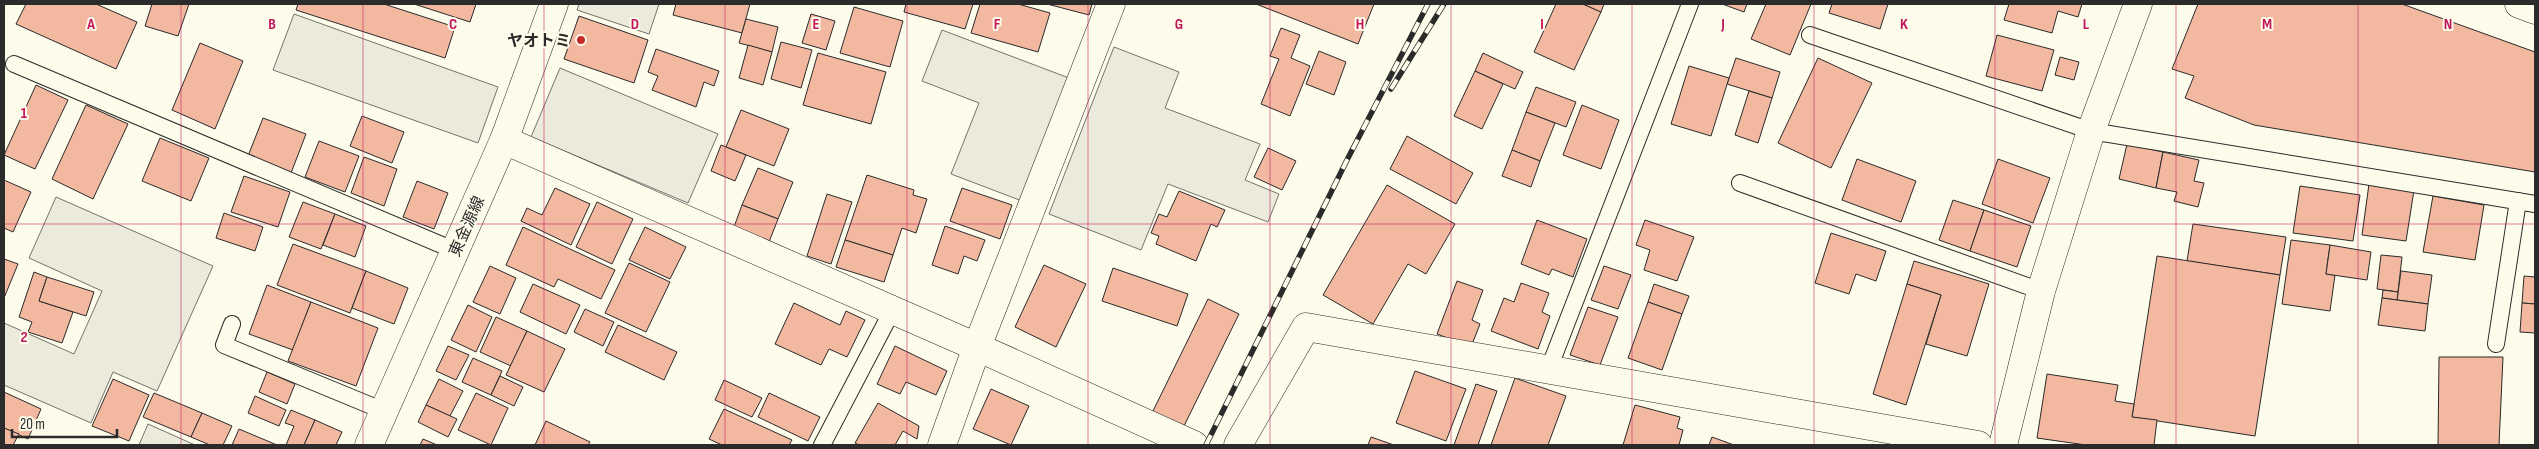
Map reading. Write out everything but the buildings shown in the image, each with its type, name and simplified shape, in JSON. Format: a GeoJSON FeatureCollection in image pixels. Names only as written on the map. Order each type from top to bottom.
{"type":"FeatureCollection","features":[{"type":"Feature","properties":{"kind":"street","name":"東金源線"},"geometry":{"type":"LineString","coordinates":[[370,445],[504,140],[554,4]]}},
{"type":"Feature","properties":{"kind":"street"},"geometry":{"type":"LineString","coordinates":[[942,445],[977,347],[1111,4]]}},
{"type":"Feature","properties":{"kind":"street"},"geometry":{"type":"LineString","coordinates":[[2003,445],[2041,291],[2091,131],[2138,4]]}},
{"type":"Feature","properties":{"kind":"street"},"geometry":{"type":"LineString","coordinates":[[2519,4],[2535,10]]}},
{"type":"Feature","properties":{"kind":"street"},"geometry":{"type":"LineString","coordinates":[[504,140],[977,347],[1194,445]]}},
{"type":"Feature","properties":{"kind":"street"},"geometry":{"type":"LineString","coordinates":[[1238,445],[1306,327],[1978,445]]}},
{"type":"Feature","properties":{"kind":"lane"},"geometry":{"type":"LineString","coordinates":[[1548,371],[1690,4]]}},
{"type":"Feature","properties":{"kind":"lane"},"geometry":{"type":"LineString","coordinates":[[1810,35],[2091,131],[2535,204]]}},
{"type":"Feature","properties":{"kind":"lane"},"geometry":{"type":"LineString","coordinates":[[14,64],[456,251]]}},
{"type":"Feature","properties":{"kind":"lane"},"geometry":{"type":"LineString","coordinates":[[1740,183],[2041,291]]}},
{"type":"Feature","properties":{"kind":"lane"},"geometry":{"type":"LineString","coordinates":[[2496,344],[2518,201]]}},
{"type":"Feature","properties":{"kind":"lane"},"geometry":{"type":"LineString","coordinates":[[822,445],[892,310]]}},
{"type":"Feature","properties":{"kind":"lane"},"geometry":{"type":"LineString","coordinates":[[232,324],[224,344],[384,411]]}},
{"type":"Feature","properties":{"kind":"shaded area"},"geometry":{"type":"Polygon","coordinates":[[[579,4],[659,4],[649,34],[577,10],[579,4]]]}},
{"type":"Feature","properties":{"kind":"shaded area"},"geometry":{"type":"Polygon","coordinates":[[[294,14],[498,87],[478,143],[273,70],[294,14]]]}},
{"type":"Feature","properties":{"kind":"shaded area"},"geometry":{"type":"Polygon","coordinates":[[[942,30],[1069,78],[1022,201],[951,174],[979,103],[922,81],[942,30]]]}},
{"type":"Feature","properties":{"kind":"shaded area"},"geometry":{"type":"Polygon","coordinates":[[[1114,47],[1179,72],[1165,108],[1260,144],[1245,180],[1279,194],[1268,222],[1168,184],[1141,250],[1049,214],[1114,47]]]}},
{"type":"Feature","properties":{"kind":"shaded area"},"geometry":{"type":"Polygon","coordinates":[[[560,68],[718,134],[688,203],[531,137],[560,68]]]}},
{"type":"Feature","properties":{"kind":"shaded area"},"geometry":{"type":"Polygon","coordinates":[[[56,197],[213,266],[157,391],[113,372],[91,423],[4,385],[4,323],[74,354],[102,291],[29,258],[56,197]]]}},
{"type":"Feature","properties":{"kind":"shaded area"},"geometry":{"type":"Polygon","coordinates":[[[148,424],[195,445],[139,445],[148,424]]]}},
{"type":"Feature","properties":{"kind":"railway"},"geometry":{"type":"LineString","coordinates":[[1206,445],[1348,158],[1428,4]]}},
{"type":"Feature","properties":{"kind":"railway"},"geometry":{"type":"LineString","coordinates":[[1391,89],[1444,4]]}},
{"type":"Feature","properties":{"kind":"place","name":"ヤオトミ"},"geometry":{"type":"Point","coordinates":[581,40]}}]}
